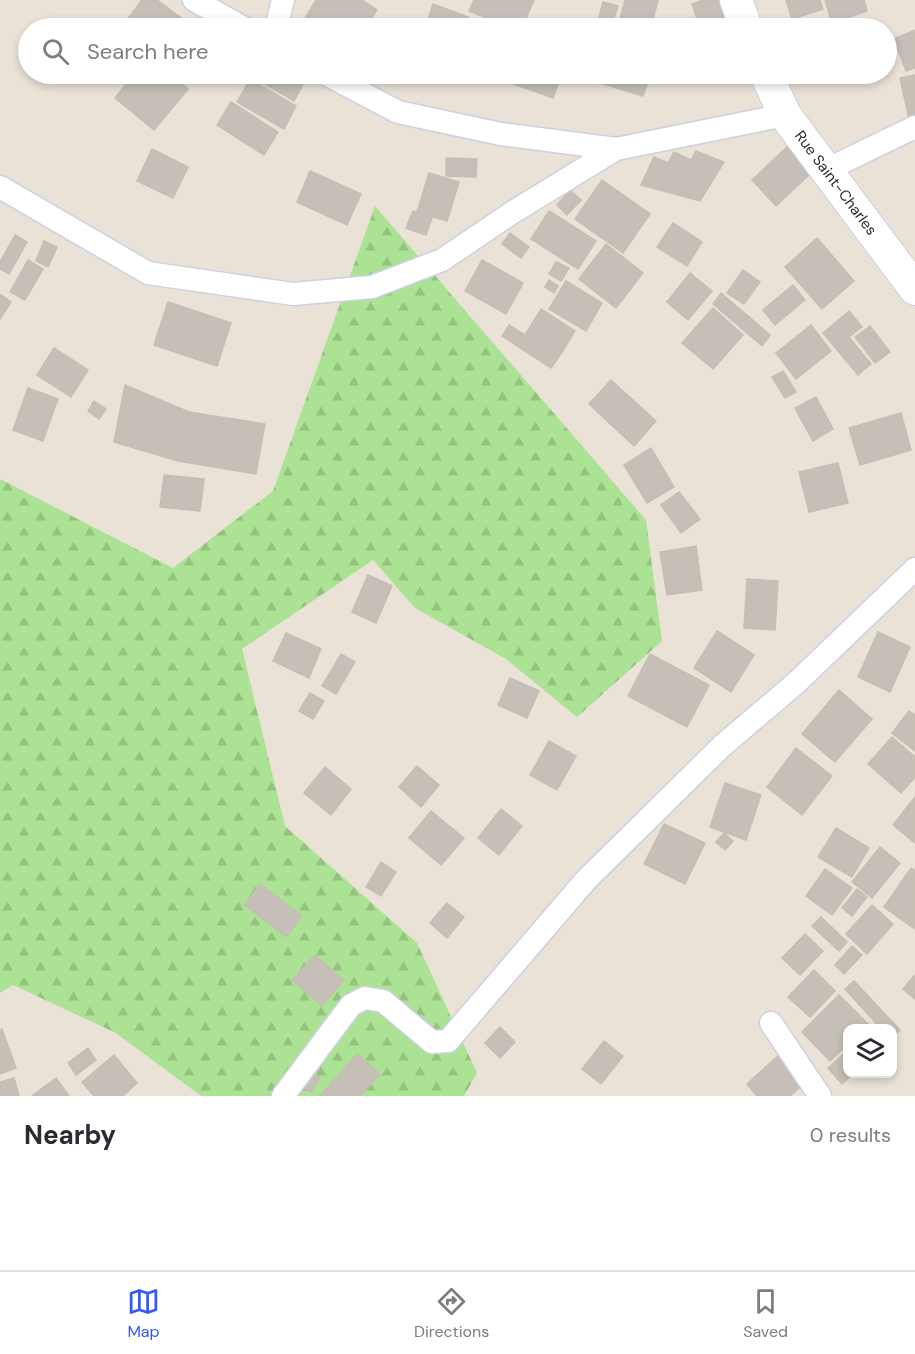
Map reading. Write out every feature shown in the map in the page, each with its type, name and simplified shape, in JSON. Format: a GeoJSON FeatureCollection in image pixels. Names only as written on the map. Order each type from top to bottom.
{"type":"FeatureCollection","features":[{"type":"Feature","properties":{"kind":"street"},"geometry":{"type":"LineString","coordinates":[[194,0],[226,18]]}},
{"type":"Feature","properties":{"kind":"street"},"geometry":{"type":"LineString","coordinates":[[278,18],[283,0]]}},
{"type":"Feature","properties":{"kind":"street"},"geometry":{"type":"LineString","coordinates":[[736,0],[742,18]]}},
{"type":"Feature","properties":{"kind":"street"},"geometry":{"type":"LineString","coordinates":[[345,84],[398,112],[501,134],[616,149],[785,115]]}},
{"type":"Feature","properties":{"kind":"street","name":"Rue Saint-Charles"},"geometry":{"type":"LineString","coordinates":[[771,84],[785,115],[915,290]]}},
{"type":"Feature","properties":{"kind":"street"},"geometry":{"type":"LineString","coordinates":[[826,170],[915,127]]}},
{"type":"Feature","properties":{"kind":"street"},"geometry":{"type":"LineString","coordinates":[[0,187],[148,273],[293,294],[372,287],[442,260],[513,212],[616,149]]}},
{"type":"Feature","properties":{"kind":"street"},"geometry":{"type":"LineString","coordinates":[[283,1096],[351,1005],[365,998],[383,1001],[432,1042],[448,1041],[586,880],[722,746],[795,683],[915,569]]}},
{"type":"Feature","properties":{"kind":"street"},"geometry":{"type":"LineString","coordinates":[[771,1023],[820,1096]]}},
{"type":"Feature","properties":{"kind":"green space"},"geometry":{"type":"Polygon","coordinates":[[[375,206],[646,520],[662,641],[577,717],[506,659],[415,608],[373,560],[242,649],[285,826],[417,943],[477,1073],[464,1096],[201,1096],[116,1033],[13,985],[0,993],[0,479],[173,568],[273,491],[375,206]]]}},
{"type":"Feature","properties":{"kind":"building"},"geometry":{"type":"Polygon","coordinates":[[[142,0],[157,0],[181,18],[128,18],[142,0]]]}},
{"type":"Feature","properties":{"kind":"building"},"geometry":{"type":"Polygon","coordinates":[[[316,0],[362,0],[377,10],[372,18],[305,18],[316,0]]]}},
{"type":"Feature","properties":{"kind":"building"},"geometry":{"type":"Polygon","coordinates":[[[474,0],[534,0],[526,18],[487,18],[469,11],[474,0]]]}},
{"type":"Feature","properties":{"kind":"building"},"geometry":{"type":"Polygon","coordinates":[[[625,0],[658,0],[653,18],[620,18],[625,0]]]}},
{"type":"Feature","properties":{"kind":"building"},"geometry":{"type":"Polygon","coordinates":[[[703,0],[721,0],[727,18],[697,18],[692,4],[703,0]]]}},
{"type":"Feature","properties":{"kind":"building"},"geometry":{"type":"Polygon","coordinates":[[[786,0],[820,0],[823,9],[792,18],[786,0]]]}},
{"type":"Feature","properties":{"kind":"building"},"geometry":{"type":"Polygon","coordinates":[[[825,0],[864,0],[867,11],[847,18],[830,18],[825,0]]]}},
{"type":"Feature","properties":{"kind":"building"},"geometry":{"type":"Polygon","coordinates":[[[603,2],[618,6],[614,18],[599,18],[603,2]]]}},
{"type":"Feature","properties":{"kind":"building"},"geometry":{"type":"Polygon","coordinates":[[[433,4],[468,17],[468,18],[429,18],[433,4]]]}},
{"type":"Feature","properties":{"kind":"building"},"geometry":{"type":"Polygon","coordinates":[[[915,30],[915,68],[906,71],[897,47],[897,38],[915,30]]]}},
{"type":"Feature","properties":{"kind":"building"},"geometry":{"type":"Polygon","coordinates":[[[915,75],[915,117],[909,119],[900,78],[915,75]]]}},
{"type":"Feature","properties":{"kind":"building"},"geometry":{"type":"Polygon","coordinates":[[[126,84],[182,84],[188,89],[154,130],[115,98],[126,84]]]}},
{"type":"Feature","properties":{"kind":"building"},"geometry":{"type":"Polygon","coordinates":[[[247,84],[259,84],[296,106],[284,129],[237,102],[247,84]]]}},
{"type":"Feature","properties":{"kind":"building"},"geometry":{"type":"Polygon","coordinates":[[[264,84],[303,84],[294,101],[264,84]]]}},
{"type":"Feature","properties":{"kind":"building"},"geometry":{"type":"Polygon","coordinates":[[[514,84],[558,84],[553,98],[514,84]]]}},
{"type":"Feature","properties":{"kind":"building"},"geometry":{"type":"Polygon","coordinates":[[[604,84],[647,84],[643,96],[604,84]]]}},
{"type":"Feature","properties":{"kind":"building"},"geometry":{"type":"Polygon","coordinates":[[[231,102],[278,132],[264,155],[217,125],[231,102]]]}},
{"type":"Feature","properties":{"kind":"building"},"geometry":{"type":"Polygon","coordinates":[[[787,147],[811,173],[776,206],[752,180],[787,147]]]}},
{"type":"Feature","properties":{"kind":"building"},"geometry":{"type":"Polygon","coordinates":[[[152,149],[188,167],[173,198],[137,181],[152,149]]]}},
{"type":"Feature","properties":{"kind":"building"},"geometry":{"type":"Polygon","coordinates":[[[696,151],[724,162],[700,201],[641,185],[654,157],[668,163],[674,152],[691,160],[696,151]]]}},
{"type":"Feature","properties":{"kind":"building"},"geometry":{"type":"Polygon","coordinates":[[[446,158],[477,159],[476,177],[446,176],[446,158]]]}},
{"type":"Feature","properties":{"kind":"building"},"geometry":{"type":"Polygon","coordinates":[[[310,171],[361,194],[347,225],[297,202],[310,171]]]}},
{"type":"Feature","properties":{"kind":"building"},"geometry":{"type":"Polygon","coordinates":[[[429,173],[459,182],[447,221],[417,212],[429,173]]]}},
{"type":"Feature","properties":{"kind":"building"},"geometry":{"type":"Polygon","coordinates":[[[602,180],[650,214],[623,253],[575,219],[602,180]]]}},
{"type":"Feature","properties":{"kind":"building"},"geometry":{"type":"Polygon","coordinates":[[[570,190],[581,200],[567,215],[557,205],[570,190]]]}},
{"type":"Feature","properties":{"kind":"building"},"geometry":{"type":"Polygon","coordinates":[[[413,211],[432,218],[426,235],[406,228],[413,211]]]}},
{"type":"Feature","properties":{"kind":"building"},"geometry":{"type":"Polygon","coordinates":[[[549,211],[596,241],[578,269],[531,239],[549,211]]]}},
{"type":"Feature","properties":{"kind":"building"},"geometry":{"type":"Polygon","coordinates":[[[673,223],[702,242],[687,266],[657,247],[673,223]]]}},
{"type":"Feature","properties":{"kind":"building"},"geometry":{"type":"Polygon","coordinates":[[[510,233],[529,247],[521,258],[502,244],[510,233]]]}},
{"type":"Feature","properties":{"kind":"building"},"geometry":{"type":"Polygon","coordinates":[[[15,235],[27,242],[9,274],[0,269],[0,262],[15,235]]]}},
{"type":"Feature","properties":{"kind":"building"},"geometry":{"type":"Polygon","coordinates":[[[817,238],[854,281],[822,309],[785,267],[817,238]]]}},
{"type":"Feature","properties":{"kind":"building"},"geometry":{"type":"Polygon","coordinates":[[[44,241],[57,247],[48,267],[36,261],[44,241]]]}},
{"type":"Feature","properties":{"kind":"building"},"geometry":{"type":"Polygon","coordinates":[[[606,244],[643,273],[616,308],[579,279],[606,244]]]}},
{"type":"Feature","properties":{"kind":"building"},"geometry":{"type":"Polygon","coordinates":[[[28,260],[43,269],[25,300],[10,292],[28,260]]]}},
{"type":"Feature","properties":{"kind":"building"},"geometry":{"type":"Polygon","coordinates":[[[482,260],[523,283],[506,314],[465,291],[482,260]]]}},
{"type":"Feature","properties":{"kind":"building"},"geometry":{"type":"Polygon","coordinates":[[[556,262],[569,268],[561,281],[549,274],[556,262]]]}},
{"type":"Feature","properties":{"kind":"building"},"geometry":{"type":"Polygon","coordinates":[[[743,270],[760,282],[744,304],[727,293],[743,270]]]}},
{"type":"Feature","properties":{"kind":"building"},"geometry":{"type":"Polygon","coordinates":[[[690,273],[712,291],[688,320],[667,302],[690,273]]]}},
{"type":"Feature","properties":{"kind":"building"},"geometry":{"type":"Polygon","coordinates":[[[549,280],[558,286],[554,293],[545,287],[549,280]]]}},
{"type":"Feature","properties":{"kind":"building"},"geometry":{"type":"Polygon","coordinates":[[[566,281],[602,303],[586,331],[549,309],[566,281]]]}},
{"type":"Feature","properties":{"kind":"building"},"geometry":{"type":"Polygon","coordinates":[[[793,285],[805,300],[775,325],[763,310],[793,285]]]}},
{"type":"Feature","properties":{"kind":"building"},"geometry":{"type":"Polygon","coordinates":[[[721,293],[770,335],[762,346],[713,304],[721,293]]]}},
{"type":"Feature","properties":{"kind":"building"},"geometry":{"type":"Polygon","coordinates":[[[0,294],[11,302],[0,319],[0,294]]]}},
{"type":"Feature","properties":{"kind":"building"},"geometry":{"type":"Polygon","coordinates":[[[168,302],[231,323],[217,366],[154,345],[168,302]]]}},
{"type":"Feature","properties":{"kind":"building"},"geometry":{"type":"Polygon","coordinates":[[[713,308],[743,335],[713,369],[682,343],[713,308]]]}},
{"type":"Feature","properties":{"kind":"building"},"geometry":{"type":"Polygon","coordinates":[[[541,309],[575,331],[559,357],[525,335],[541,309]]]}},
{"type":"Feature","properties":{"kind":"building"},"geometry":{"type":"Polygon","coordinates":[[[849,311],[862,327],[849,337],[871,364],[858,375],[823,333],[849,311]]]}},
{"type":"Feature","properties":{"kind":"building"},"geometry":{"type":"Polygon","coordinates":[[[509,325],[559,357],[551,368],[502,336],[509,325]]]}},
{"type":"Feature","properties":{"kind":"building"},"geometry":{"type":"Polygon","coordinates":[[[811,325],[831,351],[796,379],[776,353],[811,325]]]}},
{"type":"Feature","properties":{"kind":"building"},"geometry":{"type":"Polygon","coordinates":[[[870,326],[890,352],[875,363],[855,337],[870,326]]]}},
{"type":"Feature","properties":{"kind":"building"},"geometry":{"type":"Polygon","coordinates":[[[54,348],[88,370],[71,397],[37,375],[54,348]]]}},
{"type":"Feature","properties":{"kind":"building"},"geometry":{"type":"Polygon","coordinates":[[[783,371],[796,392],[785,398],[772,377],[783,371]]]}},
{"type":"Feature","properties":{"kind":"building"},"geometry":{"type":"Polygon","coordinates":[[[611,380],[656,421],[634,446],[589,404],[611,380]]]}},
{"type":"Feature","properties":{"kind":"building"},"geometry":{"type":"Polygon","coordinates":[[[125,385],[189,412],[265,424],[256,474],[178,461],[114,442],[125,385]]]}},
{"type":"Feature","properties":{"kind":"building"},"geometry":{"type":"Polygon","coordinates":[[[28,388],[58,399],[43,441],[13,430],[28,388]]]}},
{"type":"Feature","properties":{"kind":"building"},"geometry":{"type":"Polygon","coordinates":[[[816,397],[833,429],[813,441],[795,408],[816,397]]]}},
{"type":"Feature","properties":{"kind":"building"},"geometry":{"type":"Polygon","coordinates":[[[94,401],[106,409],[99,419],[88,411],[94,401]]]}},
{"type":"Feature","properties":{"kind":"building"},"geometry":{"type":"Polygon","coordinates":[[[901,413],[911,450],[860,465],[849,428],[901,413]]]}},
{"type":"Feature","properties":{"kind":"building"},"geometry":{"type":"Polygon","coordinates":[[[651,448],[674,487],[647,503],[624,465],[651,448]]]}},
{"type":"Feature","properties":{"kind":"building"},"geometry":{"type":"Polygon","coordinates":[[[838,463],[848,503],[809,512],[799,472],[838,463]]]}},
{"type":"Feature","properties":{"kind":"building"},"geometry":{"type":"Polygon","coordinates":[[[164,475],[204,479],[200,511],[160,507],[164,475]]]}},
{"type":"Feature","properties":{"kind":"building"},"geometry":{"type":"Polygon","coordinates":[[[679,492],[700,519],[681,533],[661,505],[679,492]]]}},
{"type":"Feature","properties":{"kind":"building"},"geometry":{"type":"Polygon","coordinates":[[[696,546],[702,590],[667,595],[660,552],[696,546]]]}},
{"type":"Feature","properties":{"kind":"building"},"geometry":{"type":"Polygon","coordinates":[[[368,575],[392,586],[376,623],[352,612],[368,575]]]}},
{"type":"Feature","properties":{"kind":"building"},"geometry":{"type":"Polygon","coordinates":[[[747,579],[778,581],[775,630],[744,628],[747,579]]]}},
{"type":"Feature","properties":{"kind":"building"},"geometry":{"type":"Polygon","coordinates":[[[717,631],[754,655],[731,692],[694,668],[717,631]]]}},
{"type":"Feature","properties":{"kind":"building"},"geometry":{"type":"Polygon","coordinates":[[[878,632],[910,647],[890,692],[858,677],[878,632]]]}},
{"type":"Feature","properties":{"kind":"building"},"geometry":{"type":"Polygon","coordinates":[[[286,633],[321,649],[309,678],[273,661],[286,633]]]}},
{"type":"Feature","properties":{"kind":"building"},"geometry":{"type":"Polygon","coordinates":[[[341,654],[355,662],[336,694],[322,686],[341,654]]]}},
{"type":"Feature","properties":{"kind":"building"},"geometry":{"type":"Polygon","coordinates":[[[650,654],[709,685],[687,727],[628,696],[650,654]]]}},
{"type":"Feature","properties":{"kind":"building"},"geometry":{"type":"Polygon","coordinates":[[[510,678],[539,691],[527,718],[498,705],[510,678]]]}},
{"type":"Feature","properties":{"kind":"building"},"geometry":{"type":"Polygon","coordinates":[[[839,690],[872,719],[835,762],[802,734],[839,690]]]}},
{"type":"Feature","properties":{"kind":"building"},"geometry":{"type":"Polygon","coordinates":[[[310,693],[324,701],[313,719],[299,711],[310,693]]]}},
{"type":"Feature","properties":{"kind":"building"},"geometry":{"type":"Polygon","coordinates":[[[909,711],[915,715],[915,751],[892,733],[909,711]]]}},
{"type":"Feature","properties":{"kind":"building"},"geometry":{"type":"Polygon","coordinates":[[[892,737],[915,757],[915,777],[901,793],[868,764],[892,737]]]}},
{"type":"Feature","properties":{"kind":"building"},"geometry":{"type":"Polygon","coordinates":[[[549,741],[576,756],[557,790],[530,775],[549,741]]]}},
{"type":"Feature","properties":{"kind":"building"},"geometry":{"type":"Polygon","coordinates":[[[796,748],[832,776],[802,815],[767,787],[796,748]]]}},
{"type":"Feature","properties":{"kind":"building"},"geometry":{"type":"Polygon","coordinates":[[[417,766],[439,785],[421,807],[399,787],[417,766]]]}},
{"type":"Feature","properties":{"kind":"building"},"geometry":{"type":"Polygon","coordinates":[[[325,767],[351,789],[331,815],[304,793],[325,767]]]}},
{"type":"Feature","properties":{"kind":"building"},"geometry":{"type":"Polygon","coordinates":[[[725,783],[761,795],[746,840],[710,827],[725,783]]]}},
{"type":"Feature","properties":{"kind":"building"},"geometry":{"type":"Polygon","coordinates":[[[915,797],[915,843],[893,825],[915,797]]]}},
{"type":"Feature","properties":{"kind":"building"},"geometry":{"type":"Polygon","coordinates":[[[501,809],[522,826],[499,855],[478,838],[501,809]]]}},
{"type":"Feature","properties":{"kind":"building"},"geometry":{"type":"Polygon","coordinates":[[[431,811],[464,838],[441,865],[409,838],[431,811]]]}},
{"type":"Feature","properties":{"kind":"building"},"geometry":{"type":"Polygon","coordinates":[[[664,824],[705,843],[685,884],[644,864],[664,824]]]}},
{"type":"Feature","properties":{"kind":"building"},"geometry":{"type":"Polygon","coordinates":[[[836,828],[869,848],[852,877],[818,857],[836,828]]]}},
{"type":"Feature","properties":{"kind":"building"},"geometry":{"type":"Polygon","coordinates":[[[724,833],[733,841],[725,850],[716,842],[724,833]]]}},
{"type":"Feature","properties":{"kind":"building"},"geometry":{"type":"Polygon","coordinates":[[[880,847],[900,863],[872,898],[852,882],[880,847]]]}},
{"type":"Feature","properties":{"kind":"building"},"geometry":{"type":"Polygon","coordinates":[[[381,862],[396,872],[381,896],[366,887],[381,862]]]}},
{"type":"Feature","properties":{"kind":"building"},"geometry":{"type":"Polygon","coordinates":[[[911,868],[915,871],[915,929],[884,907],[911,868]]]}},
{"type":"Feature","properties":{"kind":"building"},"geometry":{"type":"Polygon","coordinates":[[[825,869],[852,888],[832,915],[806,896],[825,869]]]}},
{"type":"Feature","properties":{"kind":"building"},"geometry":{"type":"Polygon","coordinates":[[[260,884],[302,916],[286,937],[244,905],[260,884]]]}},
{"type":"Feature","properties":{"kind":"building"},"geometry":{"type":"Polygon","coordinates":[[[857,889],[867,897],[852,916],[842,908],[857,889]]]}},
{"type":"Feature","properties":{"kind":"building"},"geometry":{"type":"Polygon","coordinates":[[[447,903],[464,917],[447,938],[430,923],[447,903]]]}},
{"type":"Feature","properties":{"kind":"building"},"geometry":{"type":"Polygon","coordinates":[[[872,905],[893,924],[867,954],[846,934],[872,905]]]}},
{"type":"Feature","properties":{"kind":"building"},"geometry":{"type":"Polygon","coordinates":[[[821,917],[847,942],[839,951],[812,926],[821,917]]]}},
{"type":"Feature","properties":{"kind":"building"},"geometry":{"type":"Polygon","coordinates":[[[805,934],[823,951],[800,975],[782,958],[805,934]]]}},
{"type":"Feature","properties":{"kind":"building"},"geometry":{"type":"Polygon","coordinates":[[[852,946],[862,955],[844,974],[835,965],[852,946]]]}},
{"type":"Feature","properties":{"kind":"building"},"geometry":{"type":"Polygon","coordinates":[[[315,955],[344,980],[322,1006],[292,980],[315,955]]]}},
{"type":"Feature","properties":{"kind":"building"},"geometry":{"type":"Polygon","coordinates":[[[814,970],[835,991],[810,1017],[788,997],[814,970]]]}},
{"type":"Feature","properties":{"kind":"building"},"geometry":{"type":"Polygon","coordinates":[[[915,975],[915,999],[903,989],[915,975]]]}},
{"type":"Feature","properties":{"kind":"building"},"geometry":{"type":"Polygon","coordinates":[[[854,981],[894,1024],[875,1024],[845,989],[854,981]]]}},
{"type":"Feature","properties":{"kind":"building"},"geometry":{"type":"Polygon","coordinates":[[[839,995],[868,1024],[843,1024],[843,1049],[830,1061],[802,1032],[839,995]]]}},
{"type":"Feature","properties":{"kind":"building"},"geometry":{"type":"Polygon","coordinates":[[[500,1027],[515,1042],[500,1058],[485,1043],[500,1027]]]}},
{"type":"Feature","properties":{"kind":"building"},"geometry":{"type":"Polygon","coordinates":[[[2,1029],[16,1068],[0,1074],[0,1030],[2,1029]]]}},
{"type":"Feature","properties":{"kind":"building"},"geometry":{"type":"Polygon","coordinates":[[[604,1041],[623,1056],[601,1084],[582,1069],[604,1041]]]}},
{"type":"Feature","properties":{"kind":"building"},"geometry":{"type":"Polygon","coordinates":[[[88,1048],[96,1060],[76,1075],[68,1063],[88,1048]]]}},
{"type":"Feature","properties":{"kind":"building"},"geometry":{"type":"Polygon","coordinates":[[[357,1054],[380,1074],[360,1096],[320,1096],[357,1054]]]}},
{"type":"Feature","properties":{"kind":"building"},"geometry":{"type":"Polygon","coordinates":[[[780,1054],[806,1082],[790,1096],[757,1096],[747,1084],[780,1054]]]}},
{"type":"Feature","properties":{"kind":"building"},"geometry":{"type":"Polygon","coordinates":[[[843,1054],[843,1078],[849,1078],[842,1084],[828,1068],[843,1054]]]}},
{"type":"Feature","properties":{"kind":"building"},"geometry":{"type":"Polygon","coordinates":[[[114,1055],[137,1083],[123,1096],[94,1096],[82,1082],[114,1055]]]}},
{"type":"Feature","properties":{"kind":"building"},"geometry":{"type":"Polygon","coordinates":[[[310,1072],[320,1078],[311,1092],[301,1086],[310,1072]]]}},
{"type":"Feature","properties":{"kind":"building"},"geometry":{"type":"Polygon","coordinates":[[[14,1078],[19,1096],[0,1096],[0,1082],[14,1078]]]}},
{"type":"Feature","properties":{"kind":"building"},"geometry":{"type":"Polygon","coordinates":[[[56,1078],[69,1096],[32,1096],[56,1078]]]}}]}
